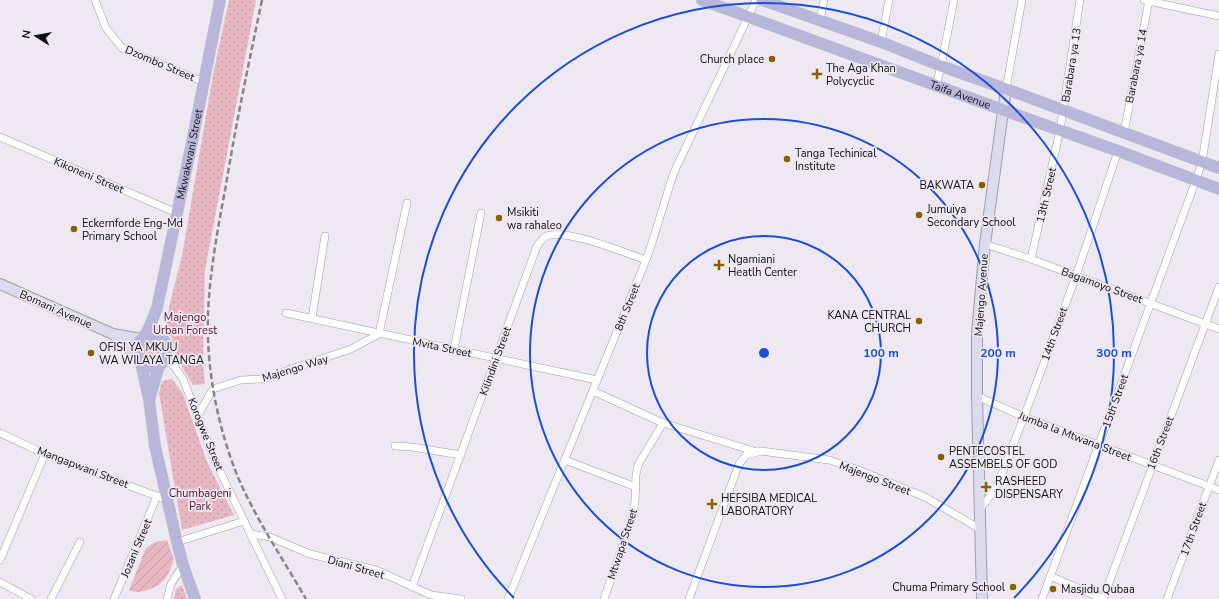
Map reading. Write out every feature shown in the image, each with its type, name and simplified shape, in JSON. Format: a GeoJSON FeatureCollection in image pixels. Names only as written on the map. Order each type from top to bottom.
{"type":"FeatureCollection","features":[{"type":"Feature","properties":{"kind":"main road","name":"Mkwakwani Street"},"geometry":{"type":"LineString","coordinates":[[157,308],[220,0]]}},
{"type":"Feature","properties":{"kind":"main road","name":"Taifa Avenue"},"geometry":{"type":"LineString","coordinates":[[702,0],[1219,189]]}},
{"type":"Feature","properties":{"kind":"main road","name":"Taifa Avenue"},"geometry":{"type":"LineString","coordinates":[[762,0],[881,42],[941,66],[1219,168]]}},
{"type":"Feature","properties":{"kind":"main road"},"geometry":{"type":"LineString","coordinates":[[157,308],[149,328],[136,349],[150,399],[162,498],[195,599]]}},
{"type":"Feature","properties":{"kind":"main road"},"geometry":{"type":"LineString","coordinates":[[157,308],[163,340]]}},
{"type":"Feature","properties":{"kind":"main road"},"geometry":{"type":"LineString","coordinates":[[143,338],[150,335],[157,336],[163,340],[167,346],[168,353],[162,363],[150,399]]}},
{"type":"Feature","properties":{"kind":"main road"},"geometry":{"type":"LineString","coordinates":[[139,360],[147,367],[153,367],[162,363]]}},
{"type":"Feature","properties":{"kind":"street","name":"Dzombo Street"},"geometry":{"type":"LineString","coordinates":[[95,0],[106,28],[122,48],[204,82]]}},
{"type":"Feature","properties":{"kind":"street","name":"8th Street"},"geometry":{"type":"LineString","coordinates":[[508,599],[657,232],[666,196],[675,170],[756,0]]}},
{"type":"Feature","properties":{"kind":"street"},"geometry":{"type":"LineString","coordinates":[[820,20],[824,0]]}},
{"type":"Feature","properties":{"kind":"street"},"geometry":{"type":"LineString","coordinates":[[881,42],[889,0]]}},
{"type":"Feature","properties":{"kind":"street"},"geometry":{"type":"LineString","coordinates":[[936,86],[954,0]]}},
{"type":"Feature","properties":{"kind":"street"},"geometry":{"type":"LineString","coordinates":[[1006,89],[1022,0]]}},
{"type":"Feature","properties":{"kind":"street","name":"Barabara ya 13"},"geometry":{"type":"LineString","coordinates":[[1060,130],[1080,0]]}},
{"type":"Feature","properties":{"kind":"street"},"geometry":{"type":"LineString","coordinates":[[1147,0],[1219,16]]}},
{"type":"Feature","properties":{"kind":"street","name":"Barabara ya 14"},"geometry":{"type":"LineString","coordinates":[[1124,133],[1147,0]]}},
{"type":"Feature","properties":{"kind":"street","name":"15th Street"},"geometry":{"type":"LineString","coordinates":[[1042,599],[1202,162],[1219,54]]}},
{"type":"Feature","properties":{"kind":"street","name":"Majengo Avenue"},"geometry":{"type":"LineString","coordinates":[[982,599],[979,511],[977,333],[985,244],[1006,89]]}},
{"type":"Feature","properties":{"kind":"street","name":"13th Street"},"geometry":{"type":"LineString","coordinates":[[1031,259],[1060,130]]}},
{"type":"Feature","properties":{"kind":"street","name":"Kikoneni Street"},"geometry":{"type":"LineString","coordinates":[[0,137],[177,213]]}},
{"type":"Feature","properties":{"kind":"street","name":"14th Street"},"geometry":{"type":"LineString","coordinates":[[979,511],[993,492],[1001,476],[1024,417],[1076,276],[1118,151]]}},
{"type":"Feature","properties":{"kind":"street"},"geometry":{"type":"LineString","coordinates":[[379,334],[407,203]]}},
{"type":"Feature","properties":{"kind":"street"},"geometry":{"type":"LineString","coordinates":[[454,349],[481,212]]}},
{"type":"Feature","properties":{"kind":"street","name":"Kilindini Street"},"geometry":{"type":"LineString","coordinates":[[412,588],[537,246],[545,236],[560,234],[578,237],[646,260]]}},
{"type":"Feature","properties":{"kind":"street"},"geometry":{"type":"LineString","coordinates":[[312,318],[325,236]]}},
{"type":"Feature","properties":{"kind":"street","name":"Bagamoyo Street"},"geometry":{"type":"LineString","coordinates":[[985,244],[1031,259],[1219,329]]}},
{"type":"Feature","properties":{"kind":"street","name":"Bomani Avenue"},"geometry":{"type":"LineString","coordinates":[[0,284],[113,334]]}},
{"type":"Feature","properties":{"kind":"street","name":"16th Street"},"geometry":{"type":"LineString","coordinates":[[1103,599],[1219,287]]}},
{"type":"Feature","properties":{"kind":"street","name":"Mvita Street"},"geometry":{"type":"LineString","coordinates":[[286,313],[597,380]]}},
{"type":"Feature","properties":{"kind":"street"},"geometry":{"type":"LineString","coordinates":[[113,334],[143,338]]}},
{"type":"Feature","properties":{"kind":"street"},"geometry":{"type":"LineString","coordinates":[[113,334],[139,360]]}},
{"type":"Feature","properties":{"kind":"street","name":"Majengo Way"},"geometry":{"type":"LineString","coordinates":[[198,415],[213,389],[240,380],[260,379],[274,376],[330,357],[350,349],[379,334]]}},
{"type":"Feature","properties":{"kind":"street","name":"Korogwe Street"},"geometry":{"type":"LineString","coordinates":[[162,363],[174,366],[183,379],[215,461],[282,599]]}},
{"type":"Feature","properties":{"kind":"street","name":"Majengo Street"},"geometry":{"type":"LineString","coordinates":[[593,391],[663,423],[759,451],[829,460],[856,469],[924,497],[980,528]]}},
{"type":"Feature","properties":{"kind":"street","name":"Jumba la Mtwana Street"},"geometry":{"type":"LineString","coordinates":[[977,396],[1024,417],[1219,490]]}},
{"type":"Feature","properties":{"kind":"street","name":"Mtwapa Street"},"geometry":{"type":"LineString","coordinates":[[604,599],[631,521],[635,502],[638,465],[663,423]]}},
{"type":"Feature","properties":{"kind":"street","name":"Mangapwani Street"},"geometry":{"type":"LineString","coordinates":[[0,433],[45,454],[162,498]]}},
{"type":"Feature","properties":{"kind":"street"},"geometry":{"type":"LineString","coordinates":[[395,446],[412,447],[461,455]]}},
{"type":"Feature","properties":{"kind":"street"},"geometry":{"type":"LineString","coordinates":[[689,599],[739,464],[746,455],[759,451]]}},
{"type":"Feature","properties":{"kind":"street"},"geometry":{"type":"LineString","coordinates":[[0,560],[45,454]]}},
{"type":"Feature","properties":{"kind":"street"},"geometry":{"type":"LineString","coordinates":[[565,460],[636,487]]}},
{"type":"Feature","properties":{"kind":"street","name":"17th Street"},"geometry":{"type":"LineString","coordinates":[[1167,599],[1219,460]]}},
{"type":"Feature","properties":{"kind":"street","name":"Jozani Street"},"geometry":{"type":"LineString","coordinates":[[114,599],[162,498]]}},
{"type":"Feature","properties":{"kind":"street"},"geometry":{"type":"LineString","coordinates":[[177,542],[244,521]]}},
{"type":"Feature","properties":{"kind":"street","name":"Diani Street"},"geometry":{"type":"LineString","coordinates":[[251,534],[270,538],[310,554],[376,570],[412,588],[431,595],[461,599]]}},
{"type":"Feature","properties":{"kind":"street"},"geometry":{"type":"LineString","coordinates":[[51,599],[80,542]]}},
{"type":"Feature","properties":{"kind":"street"},"geometry":{"type":"LineString","coordinates":[[167,599],[171,584],[183,565]]}},
{"type":"Feature","properties":{"kind":"street"},"geometry":{"type":"LineString","coordinates":[[1050,576],[1103,599]]}},
{"type":"Feature","properties":{"kind":"street"},"geometry":{"type":"LineString","coordinates":[[0,582],[31,599]]}},
{"type":"Feature","properties":{"kind":"green space","name":"Majengo Urban Forest"},"geometry":{"type":"Polygon","coordinates":[[[229,0],[256,0],[205,270],[203,362],[205,384],[193,385],[176,357],[172,338],[166,325],[182,256],[213,75],[229,0]]]}},
{"type":"Feature","properties":{"kind":"green space"},"geometry":{"type":"Polygon","coordinates":[[[151,341],[158,344],[161,351],[158,358],[151,361],[144,358],[141,351],[144,344],[151,341]]]}},
{"type":"Feature","properties":{"kind":"green space","name":"Chumbageni Park"},"geometry":{"type":"Polygon","coordinates":[[[172,379],[183,394],[207,462],[234,515],[182,530],[159,393],[162,381],[172,379]]]}},
{"type":"Feature","properties":{"kind":"green space"},"geometry":{"type":"Polygon","coordinates":[[[167,540],[174,559],[165,579],[154,588],[148,590],[134,592],[129,590],[146,548],[155,542],[167,540]]]}},
{"type":"Feature","properties":{"kind":"green space"},"geometry":{"type":"Polygon","coordinates":[[[182,585],[187,599],[174,599],[176,589],[182,585]]]}},
{"type":"Feature","properties":{"kind":"railway"},"geometry":{"type":"LineString","coordinates":[[262,0],[238,116],[216,241],[209,297],[208,342],[217,410],[229,454],[237,475],[261,523],[306,599]]}},
{"type":"Feature","properties":{"kind":"place","name":"Church place"},"geometry":{"type":"Point","coordinates":[772,59]}},
{"type":"Feature","properties":{"kind":"place","name":"The Aga Khan Polycyclic"},"geometry":{"type":"Point","coordinates":[817,74]}},
{"type":"Feature","properties":{"kind":"place","name":"Tanga Techinical Institute"},"geometry":{"type":"Point","coordinates":[787,159]}},
{"type":"Feature","properties":{"kind":"place","name":"BAKWATA"},"geometry":{"type":"Point","coordinates":[982,185]}},
{"type":"Feature","properties":{"kind":"place","name":"Jumuiya Secondary School"},"geometry":{"type":"Point","coordinates":[919,215]}},
{"type":"Feature","properties":{"kind":"place","name":"Msikiti wa rahaleo"},"geometry":{"type":"Point","coordinates":[499,218]}},
{"type":"Feature","properties":{"kind":"place","name":"Eckernforde Eng-Md Primary School"},"geometry":{"type":"Point","coordinates":[74,229]}},
{"type":"Feature","properties":{"kind":"place","name":"Ngamiani Heatlh Center"},"geometry":{"type":"Point","coordinates":[719,265]}},
{"type":"Feature","properties":{"kind":"place","name":"KANA CENTRAL CHURCH"},"geometry":{"type":"Point","coordinates":[919,321]}},
{"type":"Feature","properties":{"kind":"place","name":"OFISI YA MKUU WA WILAYA TANGA"},"geometry":{"type":"Point","coordinates":[91,353]}},
{"type":"Feature","properties":{"kind":"place","name":"PENTECOSTEL ASSEMBELS OF GOD"},"geometry":{"type":"Point","coordinates":[941,457]}},
{"type":"Feature","properties":{"kind":"place","name":"RASHEED DISPENSARY"},"geometry":{"type":"Point","coordinates":[986,487]}},
{"type":"Feature","properties":{"kind":"place","name":"HEFSIBA MEDICAL LABORATORY"},"geometry":{"type":"Point","coordinates":[712,504]}},
{"type":"Feature","properties":{"kind":"place","name":"Chuma Primary School"},"geometry":{"type":"Point","coordinates":[1013,587]}},
{"type":"Feature","properties":{"kind":"place","name":"Masjidu Qubaa"},"geometry":{"type":"Point","coordinates":[1053,589]}}]}
